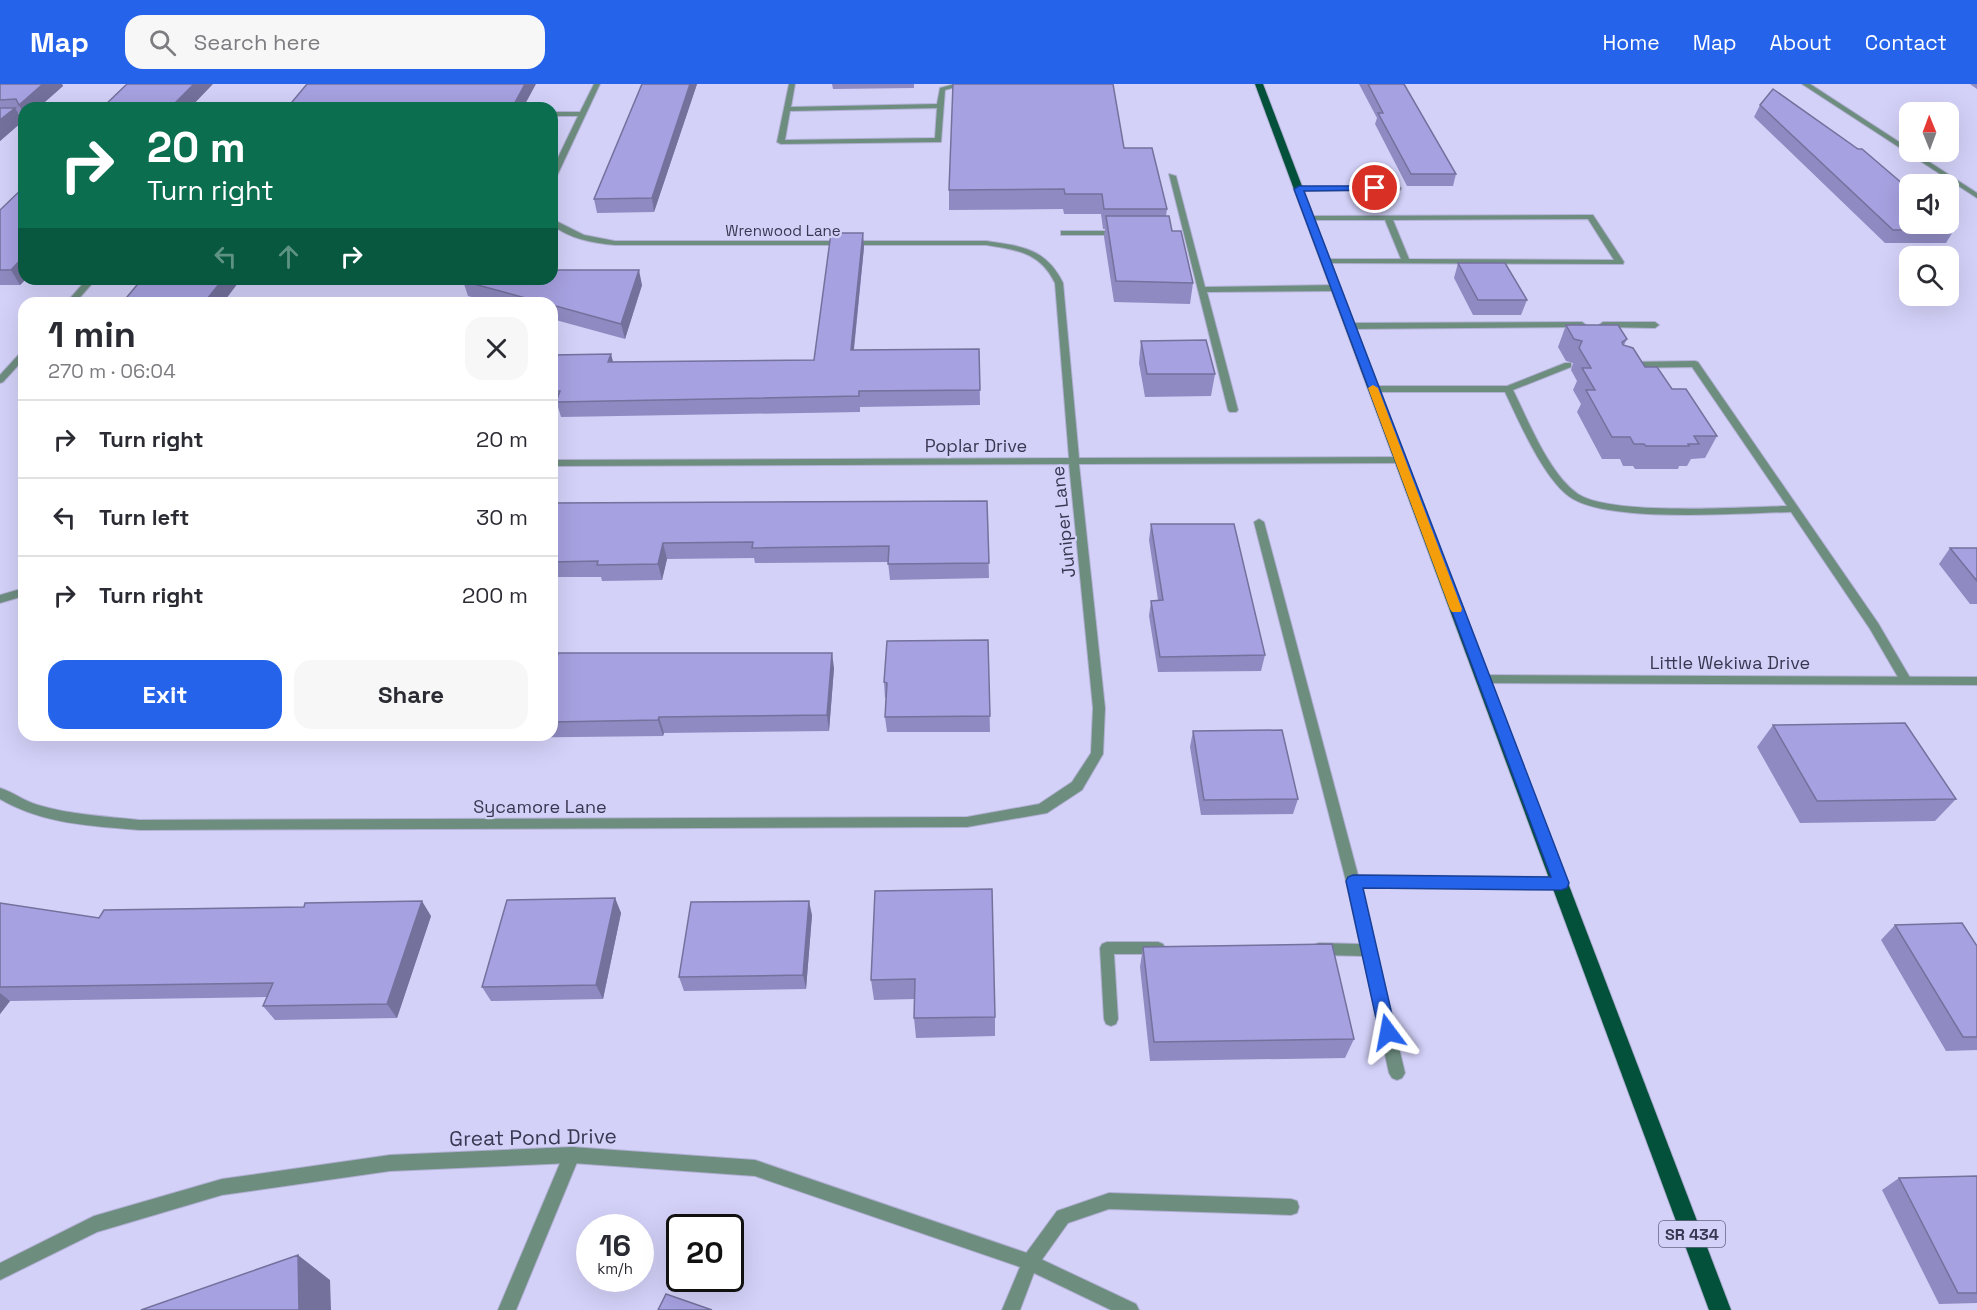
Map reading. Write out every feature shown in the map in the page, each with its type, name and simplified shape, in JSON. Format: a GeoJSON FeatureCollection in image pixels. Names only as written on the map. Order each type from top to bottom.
{"type":"FeatureCollection","features":[{"type":"Feature","properties":{"kind":"main road","name":"SR 434"},"geometry":{"type":"LineString","coordinates":[[1259,84],[1720,1310]]}},
{"type":"Feature","properties":{"kind":"street"},"geometry":{"type":"LineString","coordinates":[[558,166],[597,84]]}},
{"type":"Feature","properties":{"kind":"street"},"geometry":{"type":"LineString","coordinates":[[792,84],[781,142],[938,140],[942,89],[963,84]]}},
{"type":"Feature","properties":{"kind":"street"},"geometry":{"type":"LineString","coordinates":[[1805,84],[1977,196]]}},
{"type":"Feature","properties":{"kind":"street"},"geometry":{"type":"LineString","coordinates":[[788,109],[941,106]]}},
{"type":"Feature","properties":{"kind":"street"},"geometry":{"type":"LineString","coordinates":[[558,114],[584,114]]}},
{"type":"Feature","properties":{"kind":"street"},"geometry":{"type":"LineString","coordinates":[[0,117],[18,117]]}},
{"type":"Feature","properties":{"kind":"street"},"geometry":{"type":"LineString","coordinates":[[1172,176],[1233,410]]}},
{"type":"Feature","properties":{"kind":"street"},"geometry":{"type":"LineString","coordinates":[[1299,189],[1397,188]]}},
{"type":"Feature","properties":{"kind":"street"},"geometry":{"type":"LineString","coordinates":[[1309,218],[1590,217],[1620,262],[1325,261]]}},
{"type":"Feature","properties":{"kind":"street"},"geometry":{"type":"LineString","coordinates":[[1388,218],[1406,261]]}},
{"type":"Feature","properties":{"kind":"street","name":"Wrenwood Lane"},"geometry":{"type":"LineString","coordinates":[[558,226],[590,241],[615,243],[986,243],[1018,248],[1039,257]]}},
{"type":"Feature","properties":{"kind":"street"},"geometry":{"type":"LineString","coordinates":[[1064,233],[1131,233]]}},
{"type":"Feature","properties":{"kind":"street"},"geometry":{"type":"LineString","coordinates":[[1176,233],[1187,233]]}},
{"type":"Feature","properties":{"kind":"street","name":"Juniper Lane"},"geometry":{"type":"LineString","coordinates":[[1039,257],[1053,267],[1059,283],[1074,463],[1099,708],[1097,754],[1077,786]]}},
{"type":"Feature","properties":{"kind":"street"},"geometry":{"type":"LineString","coordinates":[[76,297],[86,285]]}},
{"type":"Feature","properties":{"kind":"street"},"geometry":{"type":"LineString","coordinates":[[1202,290],[1335,288]]}},
{"type":"Feature","properties":{"kind":"street"},"geometry":{"type":"LineString","coordinates":[[1349,326],[1654,325]]}},
{"type":"Feature","properties":{"kind":"street"},"geometry":{"type":"LineString","coordinates":[[0,380],[18,360]]}},
{"type":"Feature","properties":{"kind":"street"},"geometry":{"type":"LineString","coordinates":[[1620,365],[1695,364],[1874,626],[1906,681]]}},
{"type":"Feature","properties":{"kind":"street"},"geometry":{"type":"LineString","coordinates":[[1374,389],[1508,389],[1568,365]]}},
{"type":"Feature","properties":{"kind":"street"},"geometry":{"type":"LineString","coordinates":[[1508,389],[1545,459],[1562,484],[1575,496],[1588,503],[1646,510],[1794,509]]}},
{"type":"Feature","properties":{"kind":"street","name":"Poplar Drive"},"geometry":{"type":"LineString","coordinates":[[558,463],[1074,463],[1400,460]]}},
{"type":"Feature","properties":{"kind":"street"},"geometry":{"type":"LineString","coordinates":[[1259,522],[1353,881],[1397,1073]]}},
{"type":"Feature","properties":{"kind":"street"},"geometry":{"type":"LineString","coordinates":[[0,599],[18,593]]}},
{"type":"Feature","properties":{"kind":"street","name":"Little Wekiwa Drive"},"geometry":{"type":"LineString","coordinates":[[1482,679],[1977,681]]}},
{"type":"Feature","properties":{"kind":"street","name":"Sycamore Lane"},"geometry":{"type":"LineString","coordinates":[[0,793],[11,801],[58,816],[139,825],[967,822],[1042,809],[1077,786]]}},
{"type":"Feature","properties":{"kind":"street"},"geometry":{"type":"LineString","coordinates":[[1353,881],[1561,883]]}},
{"type":"Feature","properties":{"kind":"street"},"geometry":{"type":"LineString","coordinates":[[1111,1019],[1107,948],[1167,948]]}},
{"type":"Feature","properties":{"kind":"street"},"geometry":{"type":"LineString","coordinates":[[1310,949],[1369,950]]}},
{"type":"Feature","properties":{"kind":"street"},"geometry":{"type":"LineString","coordinates":[[507,1310],[573,1155]]}},
{"type":"Feature","properties":{"kind":"street","name":"Great Pond Drive"},"geometry":{"type":"LineString","coordinates":[[0,1272],[94,1224],[222,1187],[390,1162],[573,1155],[755,1168],[1030,1262],[1130,1310]]}},
{"type":"Feature","properties":{"kind":"street"},"geometry":{"type":"LineString","coordinates":[[1011,1310],[1030,1262],[1063,1217],[1109,1201],[1291,1207]]}},
{"type":"Feature","properties":{"kind":"building"},"geometry":{"type":"Polygon","coordinates":[[[0,84],[43,84],[22,102],[18,103],[16,99],[0,100],[0,84]]]}},
{"type":"Feature","properties":{"kind":"building"},"geometry":{"type":"Polygon","coordinates":[[[127,84],[194,84],[176,102],[108,102],[127,84]]]}},
{"type":"Feature","properties":{"kind":"building"},"geometry":{"type":"Polygon","coordinates":[[[307,84],[525,84],[515,102],[292,102],[307,84]]]}},
{"type":"Feature","properties":{"kind":"building"},"geometry":{"type":"Polygon","coordinates":[[[642,84],[690,84],[652,198],[594,199],[642,84]]]}},
{"type":"Feature","properties":{"kind":"building"},"geometry":{"type":"Polygon","coordinates":[[[953,84],[1113,84],[1124,148],[1152,148],[1167,209],[1104,209],[1102,194],[1065,194],[1064,189],[949,190],[953,84]]]}},
{"type":"Feature","properties":{"kind":"building"},"geometry":{"type":"Polygon","coordinates":[[[1368,84],[1404,84],[1456,174],[1411,174],[1378,113],[1383,113],[1368,84]]]}},
{"type":"Feature","properties":{"kind":"building"},"geometry":{"type":"Polygon","coordinates":[[[1773,89],[1858,149],[1862,149],[1899,181],[1899,230],[1893,230],[1760,105],[1773,89]]]}},
{"type":"Feature","properties":{"kind":"building"},"geometry":{"type":"Polygon","coordinates":[[[0,108],[15,108],[0,120],[0,108]]]}},
{"type":"Feature","properties":{"kind":"building"},"geometry":{"type":"Polygon","coordinates":[[[18,193],[18,262],[11,270],[0,270],[0,210],[18,193]]]}},
{"type":"Feature","properties":{"kind":"building"},"geometry":{"type":"Polygon","coordinates":[[[1106,216],[1169,216],[1172,231],[1181,231],[1193,283],[1116,281],[1106,216]]]}},
{"type":"Feature","properties":{"kind":"building"},"geometry":{"type":"Polygon","coordinates":[[[831,233],[863,233],[851,350],[979,349],[980,390],[859,391],[859,396],[558,402],[560,391],[558,391],[558,355],[611,354],[608,362],[814,360],[831,233]]]}},
{"type":"Feature","properties":{"kind":"building"},"geometry":{"type":"Polygon","coordinates":[[[1458,263],[1505,263],[1527,300],[1478,300],[1458,263]]]}},
{"type":"Feature","properties":{"kind":"building"},"geometry":{"type":"Polygon","coordinates":[[[558,270],[639,270],[621,324],[558,307],[558,297],[522,297],[478,285],[558,285],[558,270]]]}},
{"type":"Feature","properties":{"kind":"building"},"geometry":{"type":"Polygon","coordinates":[[[137,285],[218,285],[209,297],[127,297],[137,285]]]}},
{"type":"Feature","properties":{"kind":"building"},"geometry":{"type":"Polygon","coordinates":[[[1566,325],[1618,325],[1627,339],[1622,342],[1623,345],[1633,348],[1645,367],[1657,367],[1672,389],[1686,389],[1717,436],[1694,436],[1699,444],[1688,444],[1689,446],[1646,446],[1634,444],[1630,437],[1612,437],[1586,390],[1595,390],[1582,368],[1591,368],[1579,348],[1582,341],[1574,339],[1566,325]]]}},
{"type":"Feature","properties":{"kind":"building"},"geometry":{"type":"Polygon","coordinates":[[[1206,340],[1215,374],[1147,374],[1141,341],[1206,340]]]}},
{"type":"Feature","properties":{"kind":"building"},"geometry":{"type":"Polygon","coordinates":[[[987,501],[989,563],[888,564],[889,546],[752,548],[753,542],[663,543],[658,564],[597,565],[598,561],[558,562],[558,503],[987,501]]]}},
{"type":"Feature","properties":{"kind":"building"},"geometry":{"type":"Polygon","coordinates":[[[1151,524],[1234,524],[1265,655],[1160,657],[1151,601],[1163,600],[1151,524]]]}},
{"type":"Feature","properties":{"kind":"building"},"geometry":{"type":"Polygon","coordinates":[[[1950,548],[1977,548],[1977,581],[1950,548]]]}},
{"type":"Feature","properties":{"kind":"building"},"geometry":{"type":"Polygon","coordinates":[[[988,640],[990,716],[885,717],[887,683],[884,682],[887,641],[988,640]]]}},
{"type":"Feature","properties":{"kind":"building"},"geometry":{"type":"Polygon","coordinates":[[[558,653],[832,653],[827,715],[659,717],[658,720],[558,722],[558,653]]]}},
{"type":"Feature","properties":{"kind":"building"},"geometry":{"type":"Polygon","coordinates":[[[1905,723],[1956,799],[1817,801],[1773,725],[1905,723]]]}},
{"type":"Feature","properties":{"kind":"building"},"geometry":{"type":"Polygon","coordinates":[[[1282,730],[1298,799],[1204,800],[1193,731],[1282,730]]]}},
{"type":"Feature","properties":{"kind":"building"},"geometry":{"type":"Polygon","coordinates":[[[992,889],[995,1017],[914,1018],[915,979],[871,980],[875,891],[992,889]]]}},
{"type":"Feature","properties":{"kind":"building"},"geometry":{"type":"Polygon","coordinates":[[[615,898],[596,985],[482,987],[507,900],[615,898]]]}},
{"type":"Feature","properties":{"kind":"building"},"geometry":{"type":"Polygon","coordinates":[[[422,901],[387,1004],[263,1006],[273,983],[0,987],[0,903],[99,918],[104,910],[304,907],[305,903],[422,901]]]}},
{"type":"Feature","properties":{"kind":"building"},"geometry":{"type":"Polygon","coordinates":[[[809,901],[803,975],[679,977],[691,902],[809,901]]]}},
{"type":"Feature","properties":{"kind":"building"},"geometry":{"type":"Polygon","coordinates":[[[1962,923],[1977,946],[1977,1037],[1963,1037],[1895,925],[1962,923]]]}},
{"type":"Feature","properties":{"kind":"building"},"geometry":{"type":"Polygon","coordinates":[[[1332,944],[1354,1039],[1154,1042],[1143,947],[1332,944]]]}},
{"type":"Feature","properties":{"kind":"building"},"geometry":{"type":"Polygon","coordinates":[[[1977,1176],[1977,1293],[1958,1293],[1899,1178],[1977,1176]]]}},
{"type":"Feature","properties":{"kind":"building"},"geometry":{"type":"Polygon","coordinates":[[[298,1255],[299,1310],[141,1310],[298,1255]]]}},
{"type":"Feature","properties":{"kind":"building"},"geometry":{"type":"Polygon","coordinates":[[[666,1294],[712,1310],[658,1310],[666,1294]]]}},
{"type":"Feature","properties":{"kind":"slow traffic"},"geometry":{"type":"LineString","coordinates":[[1373,388],[1456,609]]}},
{"type":"Feature","properties":{"kind":"route"},"geometry":{"type":"LineString","coordinates":[[1375,188],[1299,189],[1482,679],[1561,883],[1353,881],[1388,1032]]}}]}
